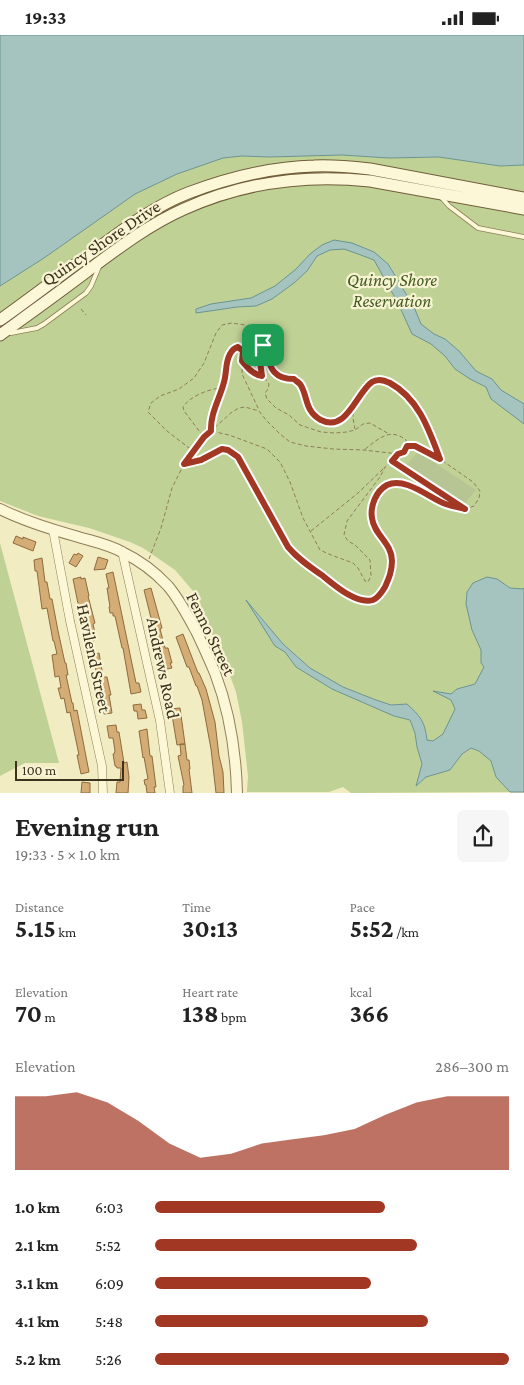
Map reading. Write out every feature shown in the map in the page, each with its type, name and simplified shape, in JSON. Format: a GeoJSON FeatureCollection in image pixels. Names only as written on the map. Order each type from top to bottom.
{"type":"FeatureCollection","features":[{"type":"Feature","properties":{"kind":"main road","name":"Quincy Shore Drive"},"geometry":{"type":"LineString","coordinates":[[0,320],[146,215],[188,193],[242,176],[305,166],[346,167],[370,169],[524,198]]}},
{"type":"Feature","properties":{"kind":"main road","name":"Quincy Shore Drive"},"geometry":{"type":"LineString","coordinates":[[1,335],[139,233],[184,209],[220,195],[260,185],[312,178],[352,179],[524,209]]}},
{"type":"Feature","properties":{"kind":"street","name":"Fenno Street"},"geometry":{"type":"LineString","coordinates":[[0,509],[54,530],[122,551],[146,566],[168,586],[179,601],[209,657],[222,696],[229,725],[237,793]]}},
{"type":"Feature","properties":{"kind":"street","name":"Havilend Street"},"geometry":{"type":"LineString","coordinates":[[54,530],[72,631],[102,766],[103,793]]}},
{"type":"Feature","properties":{"kind":"street","name":"Andrews Road"},"geometry":{"type":"LineString","coordinates":[[122,551],[160,721],[170,793]]}},
{"type":"Feature","properties":{"kind":"lane"},"geometry":{"type":"LineString","coordinates":[[438,193],[449,206],[478,229],[524,237]]}},
{"type":"Feature","properties":{"kind":"lane"},"geometry":{"type":"LineString","coordinates":[[1,335],[37,328],[86,293],[91,286],[101,261]]}},
{"type":"Feature","properties":{"kind":"path"},"geometry":{"type":"LineString","coordinates":[[81,309],[86,315]]}},
{"type":"Feature","properties":{"kind":"path"},"geometry":{"type":"LineString","coordinates":[[193,451],[167,431],[148,412],[151,403],[160,396],[180,389],[194,378],[204,363],[216,333],[222,325],[232,323],[245,325],[257,336],[276,375],[284,379],[294,379],[301,385],[307,404],[316,416],[322,420],[331,422],[344,418],[371,383],[378,379],[400,388],[416,404],[440,459]]}},
{"type":"Feature","properties":{"kind":"path"},"geometry":{"type":"LineString","coordinates":[[263,345],[260,362],[262,376],[269,384],[265,393],[267,399],[300,425],[321,432],[334,433],[355,430],[363,424],[370,423],[389,434]]}},
{"type":"Feature","properties":{"kind":"path"},"geometry":{"type":"LineString","coordinates":[[211,431],[229,356],[238,347],[243,351],[242,374],[244,381],[259,411],[290,442],[306,446],[398,454],[404,452],[407,446],[406,440],[400,435],[392,433],[380,438],[364,450]]}},
{"type":"Feature","properties":{"kind":"path"},"geometry":{"type":"LineString","coordinates":[[242,361],[251,372],[262,376]]}},
{"type":"Feature","properties":{"kind":"path"},"geometry":{"type":"LineString","coordinates":[[204,437],[183,407],[187,401],[194,397],[213,389],[221,388]]}},
{"type":"Feature","properties":{"kind":"path"},"geometry":{"type":"LineString","coordinates":[[353,406],[352,418],[355,430]]}},
{"type":"Feature","properties":{"kind":"path"},"geometry":{"type":"LineString","coordinates":[[146,566],[154,549],[172,487],[193,451],[204,437],[232,412],[245,407],[259,411]]}},
{"type":"Feature","properties":{"kind":"path"},"geometry":{"type":"LineString","coordinates":[[211,431],[229,435],[267,449],[280,462],[290,482],[303,518],[320,550],[354,563],[364,581],[368,582],[371,576],[370,560],[355,545],[348,541],[344,535],[347,521],[380,477],[385,467]]}},
{"type":"Feature","properties":{"kind":"path"},"geometry":{"type":"LineString","coordinates":[[184,464],[201,460],[222,449],[228,450],[238,457],[288,547],[296,557],[346,593],[362,601],[373,600],[382,593],[390,576],[392,559],[387,544],[376,530],[372,519],[372,508],[376,495],[386,486],[394,483],[408,485],[445,504],[465,509],[474,506],[479,498],[480,491],[473,482],[440,459],[415,446],[407,446]]}},
{"type":"Feature","properties":{"kind":"path"},"geometry":{"type":"LineString","coordinates":[[310,531],[358,493],[398,454]]}},
{"type":"Feature","properties":{"kind":"path"},"geometry":{"type":"LineString","coordinates":[[392,461],[465,509]]}},
{"type":"Feature","properties":{"kind":"green space","name":"Quincy Shore Reservation"},"geometry":{"type":"Polygon","coordinates":[[[312,155],[389,158],[439,157],[500,166],[524,165],[524,588],[510,588],[497,579],[472,630],[482,650],[481,663],[484,667],[475,684],[457,689],[451,694],[435,691],[451,700],[455,709],[443,734],[433,741],[427,740],[426,731],[407,705],[391,705],[376,700],[343,687],[310,668],[283,644],[250,604],[275,646],[285,652],[296,667],[332,689],[394,716],[410,720],[422,764],[417,785],[426,777],[450,770],[462,754],[471,748],[479,751],[491,761],[496,777],[510,792],[351,793],[343,787],[329,792],[247,792],[248,776],[242,722],[236,692],[193,591],[175,570],[143,548],[89,528],[38,516],[0,501],[0,286],[44,258],[135,194],[177,174],[223,158],[312,155]]]}},
{"type":"Feature","properties":{"kind":"green space"},"geometry":{"type":"Polygon","coordinates":[[[418,452],[476,490],[465,503],[406,465],[418,452]]]}},
{"type":"Feature","properties":{"kind":"green space"},"geometry":{"type":"Polygon","coordinates":[[[0,543],[59,763],[25,763],[0,776],[0,543]]]}},
{"type":"Feature","properties":{"kind":"water"},"geometry":{"type":"Polygon","coordinates":[[[0,35],[524,35],[524,165],[500,166],[439,157],[389,158],[342,155],[242,156],[223,158],[177,174],[135,194],[44,258],[0,286],[0,35]]]}},
{"type":"Feature","properties":{"kind":"water"},"geometry":{"type":"Polygon","coordinates":[[[334,240],[352,243],[374,252],[388,264],[414,307],[421,324],[434,334],[445,339],[459,351],[476,371],[492,379],[501,390],[524,404],[524,424],[491,399],[486,387],[455,369],[445,356],[431,344],[412,334],[398,303],[374,260],[344,249],[330,250],[317,256],[307,271],[294,283],[272,299],[256,306],[196,313],[196,309],[211,304],[251,298],[275,286],[296,269],[310,254],[322,245],[334,240]]]}},
{"type":"Feature","properties":{"kind":"water"},"geometry":{"type":"Polygon","coordinates":[[[487,577],[497,579],[510,588],[524,588],[524,792],[510,792],[496,777],[491,761],[479,751],[471,748],[462,754],[450,770],[426,777],[416,786],[422,764],[410,720],[394,716],[332,689],[296,667],[285,652],[275,646],[246,600],[283,644],[310,668],[343,687],[376,700],[391,705],[407,704],[421,719],[427,740],[433,741],[443,734],[455,709],[451,700],[433,691],[451,694],[457,689],[475,684],[484,667],[481,663],[481,650],[472,630],[466,604],[467,592],[473,583],[487,577]]]}},
{"type":"Feature","properties":{"kind":"building"},"geometry":{"type":"Polygon","coordinates":[[[16,536],[36,542],[33,551],[13,543],[16,536]]]}},
{"type":"Feature","properties":{"kind":"building"},"geometry":{"type":"Polygon","coordinates":[[[78,553],[83,556],[76,567],[69,563],[74,554],[77,555],[78,553]]]}},
{"type":"Feature","properties":{"kind":"building"},"geometry":{"type":"Polygon","coordinates":[[[98,557],[108,560],[105,569],[94,570],[98,557]]]}},
{"type":"Feature","properties":{"kind":"building"},"geometry":{"type":"Polygon","coordinates":[[[42,558],[45,582],[47,582],[50,599],[52,599],[66,663],[68,675],[66,675],[74,711],[77,710],[89,772],[81,774],[70,712],[67,713],[64,698],[61,699],[58,688],[61,688],[59,676],[55,677],[52,655],[57,654],[47,608],[42,609],[37,571],[35,571],[34,560],[42,558]]]}},
{"type":"Feature","properties":{"kind":"building"},"geometry":{"type":"Polygon","coordinates":[[[113,572],[136,683],[139,683],[141,692],[131,694],[115,616],[113,616],[113,613],[110,613],[109,607],[107,588],[109,588],[106,574],[113,572]]]}},
{"type":"Feature","properties":{"kind":"building"},"geometry":{"type":"Polygon","coordinates":[[[81,577],[81,579],[85,578],[95,623],[93,624],[96,638],[94,638],[94,641],[86,643],[73,579],[81,577]]]}},
{"type":"Feature","properties":{"kind":"building"},"geometry":{"type":"Polygon","coordinates":[[[151,588],[162,628],[160,629],[165,648],[168,648],[172,663],[170,663],[172,668],[163,670],[161,662],[164,661],[161,650],[159,650],[144,590],[151,588]]]}},
{"type":"Feature","properties":{"kind":"building"},"geometry":{"type":"Polygon","coordinates":[[[183,634],[206,689],[215,722],[223,772],[224,793],[216,793],[211,749],[202,700],[176,637],[183,634]]]}},
{"type":"Feature","properties":{"kind":"building"},"geometry":{"type":"Polygon","coordinates":[[[99,653],[103,676],[107,677],[111,695],[109,695],[112,713],[104,714],[101,688],[98,689],[95,666],[93,667],[90,655],[99,653]]]}},
{"type":"Feature","properties":{"kind":"building"},"geometry":{"type":"Polygon","coordinates":[[[141,704],[147,718],[138,719],[137,711],[134,711],[133,705],[141,704]]]}},
{"type":"Feature","properties":{"kind":"building"},"geometry":{"type":"Polygon","coordinates":[[[180,708],[185,744],[177,745],[171,709],[180,708]]]}},
{"type":"Feature","properties":{"kind":"building"},"geometry":{"type":"Polygon","coordinates":[[[116,725],[124,763],[127,762],[129,777],[128,793],[116,793],[117,782],[120,782],[121,768],[115,766],[113,738],[109,738],[107,726],[116,725]]]}},
{"type":"Feature","properties":{"kind":"building"},"geometry":{"type":"Polygon","coordinates":[[[147,729],[156,787],[154,787],[155,793],[147,793],[144,780],[148,779],[139,731],[147,729]]]}},
{"type":"Feature","properties":{"kind":"building"},"geometry":{"type":"Polygon","coordinates":[[[180,744],[185,744],[187,760],[189,760],[192,793],[183,793],[184,785],[178,756],[181,755],[180,744]]]}},
{"type":"Feature","properties":{"kind":"building"},"geometry":{"type":"Polygon","coordinates":[[[82,782],[90,783],[90,793],[81,793],[82,782]]]}},
{"type":"Feature","properties":{"kind":"route"},"geometry":{"type":"LineString","coordinates":[[263,345],[276,375],[284,379],[294,379],[301,385],[307,404],[316,416],[322,420],[331,422],[344,418],[371,383],[378,379],[400,388],[416,404],[440,459],[415,446],[407,446],[404,452],[394,457],[392,461],[465,509],[445,504],[408,485],[394,483],[386,486],[376,495],[372,508],[372,519],[376,530],[387,544],[392,559],[390,576],[382,593],[373,600],[362,601],[346,593],[296,557],[288,547],[238,457],[228,450],[222,449],[201,460],[184,464],[200,441],[211,431],[210,428],[224,381],[225,370],[232,351],[238,347],[243,351],[242,361],[251,372],[262,376],[260,362],[263,345]]}}]}
